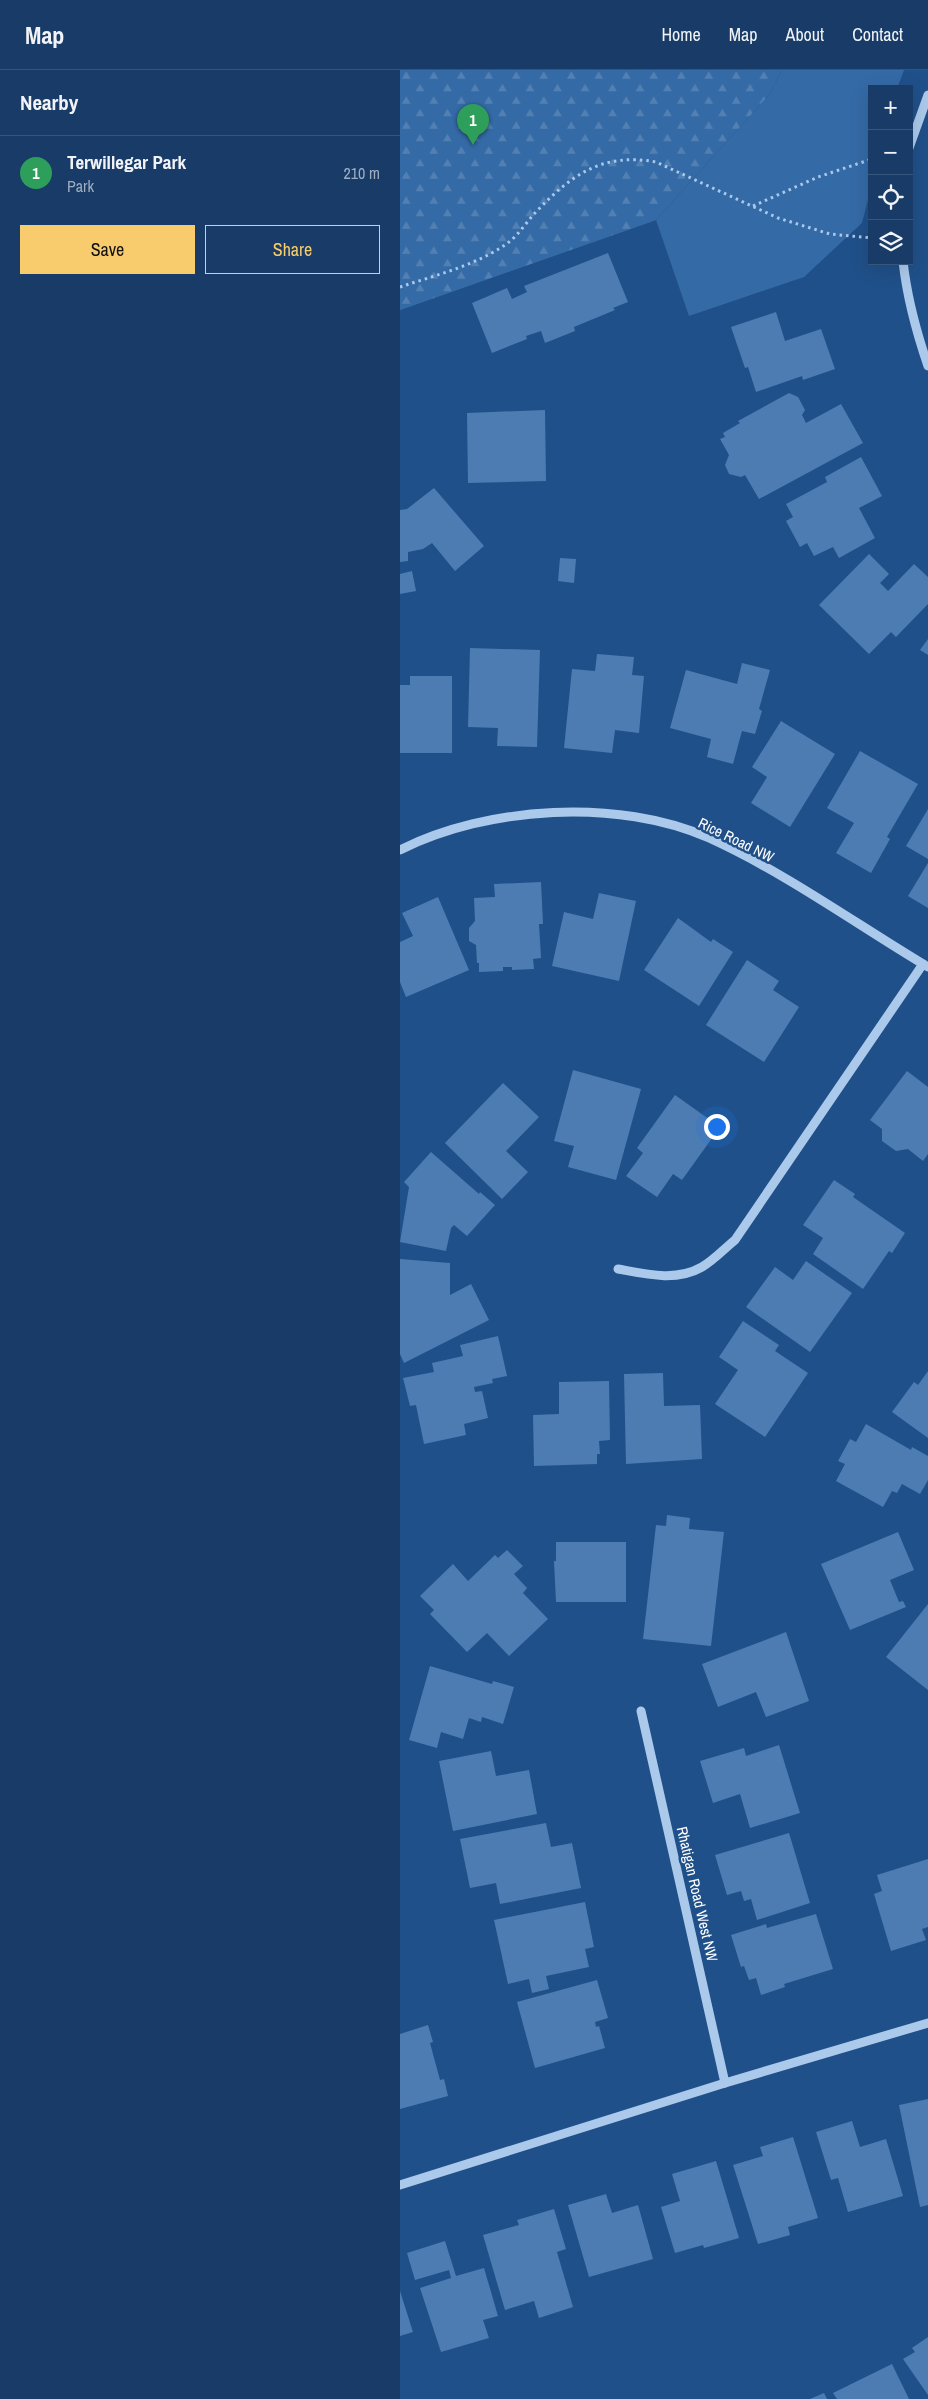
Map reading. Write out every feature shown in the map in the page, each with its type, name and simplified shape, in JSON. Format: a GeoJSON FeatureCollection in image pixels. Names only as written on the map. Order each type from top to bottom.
{"type":"FeatureCollection","features":[{"type":"Feature","properties":{"kind":"street"},"geometry":{"type":"LineString","coordinates":[[913,137],[928,95]]}},
{"type":"Feature","properties":{"kind":"street"},"geometry":{"type":"LineString","coordinates":[[903,265],[906,288],[915,328],[928,366]]}},
{"type":"Feature","properties":{"kind":"street","name":"Rice Road NW"},"geometry":{"type":"LineString","coordinates":[[400,850],[429,835],[483,820],[544,812],[603,814],[656,822],[707,838],[741,854],[926,965],[735,1240],[702,1268],[681,1275],[659,1276],[618,1269]]}},
{"type":"Feature","properties":{"kind":"street","name":"Rhatigan Road West NW"},"geometry":{"type":"LineString","coordinates":[[641,1711],[725,2083]]}},
{"type":"Feature","properties":{"kind":"street"},"geometry":{"type":"LineString","coordinates":[[400,2185],[725,2083],[928,2023]]}},
{"type":"Feature","properties":{"kind":"path"},"geometry":{"type":"LineString","coordinates":[[400,287],[461,266],[509,242],[549,198],[570,180],[590,167],[613,161],[642,160],[656,162],[778,218],[830,234],[868,238]]}},
{"type":"Feature","properties":{"kind":"path"},"geometry":{"type":"LineString","coordinates":[[753,207],[818,177],[868,160]]}},
{"type":"Feature","properties":{"kind":"green space"},"geometry":{"type":"Polygon","coordinates":[[[400,70],[656,220],[400,310],[400,70]]]}},
{"type":"Feature","properties":{"kind":"green space"},"geometry":{"type":"Polygon","coordinates":[[[400,70],[782,70],[769,95],[656,220],[400,310],[400,70]]]}},
{"type":"Feature","properties":{"kind":"green space"},"geometry":{"type":"Polygon","coordinates":[[[782,70],[904,70],[898,85],[868,85],[868,200],[862,223],[804,277],[689,316],[656,220],[769,95],[782,70]]]}},
{"type":"Feature","properties":{"kind":"building"},"geometry":{"type":"Polygon","coordinates":[[[608,253],[628,302],[613,308],[615,310],[574,327],[575,331],[545,343],[541,331],[526,336],[527,339],[492,353],[472,303],[507,288],[512,299],[527,292],[524,286],[608,253]]]}},
{"type":"Feature","properties":{"kind":"building"},"geometry":{"type":"Polygon","coordinates":[[[776,312],[785,341],[821,329],[835,369],[803,380],[802,376],[756,392],[748,367],[745,368],[731,327],[776,312]]]}},
{"type":"Feature","properties":{"kind":"building"},"geometry":{"type":"Polygon","coordinates":[[[789,393],[798,397],[805,410],[802,415],[806,423],[841,404],[863,443],[759,499],[745,475],[741,477],[729,474],[725,465],[729,455],[720,439],[725,437],[723,433],[740,423],[738,421],[789,393]]]}},
{"type":"Feature","properties":{"kind":"building"},"geometry":{"type":"Polygon","coordinates":[[[545,410],[546,481],[468,483],[467,413],[545,410]]]}},
{"type":"Feature","properties":{"kind":"building"},"geometry":{"type":"Polygon","coordinates":[[[861,457],[882,496],[859,508],[875,538],[839,558],[833,547],[814,556],[807,543],[800,547],[786,521],[793,517],[786,504],[827,482],[825,477],[861,457]]]}},
{"type":"Feature","properties":{"kind":"building"},"geometry":{"type":"Polygon","coordinates":[[[434,488],[484,546],[455,571],[432,543],[423,549],[408,552],[408,561],[400,562],[400,510],[407,509],[434,488]]]}},
{"type":"Feature","properties":{"kind":"building"},"geometry":{"type":"Polygon","coordinates":[[[869,554],[889,574],[880,583],[888,591],[914,564],[928,577],[928,604],[896,637],[891,632],[869,654],[819,605],[869,554]]]}},
{"type":"Feature","properties":{"kind":"building"},"geometry":{"type":"Polygon","coordinates":[[[560,558],[576,559],[574,583],[558,581],[560,558]]]}},
{"type":"Feature","properties":{"kind":"building"},"geometry":{"type":"Polygon","coordinates":[[[412,571],[416,591],[400,594],[400,574],[412,571]]]}},
{"type":"Feature","properties":{"kind":"building"},"geometry":{"type":"Polygon","coordinates":[[[928,639],[928,655],[920,650],[928,639]]]}},
{"type":"Feature","properties":{"kind":"building"},"geometry":{"type":"Polygon","coordinates":[[[470,648],[540,650],[537,747],[497,746],[498,728],[468,727],[470,648]]]}},
{"type":"Feature","properties":{"kind":"building"},"geometry":{"type":"Polygon","coordinates":[[[597,654],[634,657],[632,675],[644,676],[639,733],[615,730],[612,753],[564,748],[572,669],[595,671],[597,654]]]}},
{"type":"Feature","properties":{"kind":"building"},"geometry":{"type":"Polygon","coordinates":[[[742,663],[770,670],[759,709],[762,711],[755,734],[742,731],[733,764],[707,757],[711,739],[670,728],[686,670],[737,684],[742,663]]]}},
{"type":"Feature","properties":{"kind":"building"},"geometry":{"type":"Polygon","coordinates":[[[410,676],[452,676],[452,753],[400,753],[400,685],[410,685],[410,676]]]}},
{"type":"Feature","properties":{"kind":"building"},"geometry":{"type":"Polygon","coordinates":[[[781,721],[835,754],[790,827],[751,803],[767,777],[752,767],[781,721]]]}},
{"type":"Feature","properties":{"kind":"building"},"geometry":{"type":"Polygon","coordinates":[[[860,751],[918,784],[887,837],[890,839],[871,873],[836,853],[854,823],[827,808],[860,751]]]}},
{"type":"Feature","properties":{"kind":"building"},"geometry":{"type":"Polygon","coordinates":[[[928,809],[928,859],[906,846],[928,809]]]}},
{"type":"Feature","properties":{"kind":"building"},"geometry":{"type":"Polygon","coordinates":[[[928,863],[928,908],[908,896],[928,863]]]}},
{"type":"Feature","properties":{"kind":"building"},"geometry":{"type":"Polygon","coordinates":[[[541,882],[543,924],[539,924],[541,958],[533,959],[534,969],[512,970],[512,967],[503,967],[503,971],[479,972],[476,945],[469,941],[469,928],[475,921],[474,898],[495,897],[494,884],[541,882]]]}},
{"type":"Feature","properties":{"kind":"building"},"geometry":{"type":"Polygon","coordinates":[[[599,893],[636,901],[619,981],[552,966],[564,912],[593,919],[599,893]]]}},
{"type":"Feature","properties":{"kind":"building"},"geometry":{"type":"Polygon","coordinates":[[[438,897],[469,970],[406,997],[400,982],[400,942],[413,936],[402,913],[438,897]]]}},
{"type":"Feature","properties":{"kind":"building"},"geometry":{"type":"Polygon","coordinates":[[[678,918],[711,942],[713,939],[733,952],[699,1006],[644,970],[678,918]]]}},
{"type":"Feature","properties":{"kind":"building"},"geometry":{"type":"Polygon","coordinates":[[[747,960],[779,981],[773,990],[799,1007],[764,1062],[706,1025],[747,960]]]}},
{"type":"Feature","properties":{"kind":"building"},"geometry":{"type":"Polygon","coordinates":[[[573,1070],[641,1089],[616,1180],[568,1167],[574,1146],[554,1141],[573,1070]]]}},
{"type":"Feature","properties":{"kind":"building"},"geometry":{"type":"Polygon","coordinates":[[[907,1071],[928,1087],[928,1154],[923,1161],[908,1149],[896,1151],[882,1141],[882,1129],[870,1120],[907,1071]]]}},
{"type":"Feature","properties":{"kind":"building"},"geometry":{"type":"Polygon","coordinates":[[[503,1083],[539,1117],[506,1151],[528,1172],[502,1199],[445,1143],[503,1083]]]}},
{"type":"Feature","properties":{"kind":"building"},"geometry":{"type":"Polygon","coordinates":[[[675,1095],[720,1127],[682,1180],[673,1174],[657,1197],[626,1176],[643,1153],[637,1148],[675,1095]]]}},
{"type":"Feature","properties":{"kind":"building"},"geometry":{"type":"Polygon","coordinates":[[[431,1152],[479,1194],[480,1192],[495,1205],[467,1236],[454,1225],[451,1228],[446,1251],[400,1242],[409,1187],[404,1182],[431,1152]]]}},
{"type":"Feature","properties":{"kind":"building"},"geometry":{"type":"Polygon","coordinates":[[[834,1180],[855,1194],[853,1197],[905,1233],[892,1253],[889,1251],[863,1289],[813,1254],[823,1238],[803,1225],[834,1180]]]}},
{"type":"Feature","properties":{"kind":"building"},"geometry":{"type":"Polygon","coordinates":[[[400,1259],[450,1263],[450,1295],[471,1284],[489,1320],[404,1363],[400,1354],[400,1259]]]}},
{"type":"Feature","properties":{"kind":"building"},"geometry":{"type":"Polygon","coordinates":[[[806,1261],[852,1293],[810,1352],[746,1307],[775,1267],[793,1280],[806,1261]]]}},
{"type":"Feature","properties":{"kind":"building"},"geometry":{"type":"Polygon","coordinates":[[[743,1321],[779,1345],[775,1351],[808,1373],[765,1437],[715,1404],[738,1370],[719,1357],[743,1321]]]}},
{"type":"Feature","properties":{"kind":"building"},"geometry":{"type":"Polygon","coordinates":[[[498,1336],[507,1376],[492,1379],[493,1383],[474,1387],[475,1392],[482,1391],[488,1418],[464,1424],[466,1435],[424,1444],[416,1405],[410,1406],[403,1378],[434,1372],[432,1363],[463,1356],[460,1345],[498,1336]]]}},
{"type":"Feature","properties":{"kind":"building"},"geometry":{"type":"Polygon","coordinates":[[[928,1371],[928,1438],[892,1412],[914,1382],[918,1385],[928,1371]]]}},
{"type":"Feature","properties":{"kind":"building"},"geometry":{"type":"Polygon","coordinates":[[[663,1373],[664,1406],[700,1405],[702,1459],[626,1464],[624,1374],[663,1373]]]}},
{"type":"Feature","properties":{"kind":"building"},"geometry":{"type":"Polygon","coordinates":[[[609,1381],[610,1440],[599,1441],[600,1454],[597,1454],[597,1464],[534,1466],[533,1415],[559,1414],[559,1382],[609,1381]]]}},
{"type":"Feature","properties":{"kind":"building"},"geometry":{"type":"Polygon","coordinates":[[[866,1424],[911,1450],[912,1447],[928,1456],[928,1480],[920,1494],[902,1484],[897,1493],[892,1491],[883,1507],[836,1481],[845,1464],[838,1461],[850,1439],[856,1442],[866,1424]]]}},
{"type":"Feature","properties":{"kind":"building"},"geometry":{"type":"Polygon","coordinates":[[[667,1515],[690,1518],[689,1529],[724,1532],[711,1646],[643,1639],[656,1525],[666,1526],[667,1515]]]}},
{"type":"Feature","properties":{"kind":"building"},"geometry":{"type":"Polygon","coordinates":[[[898,1532],[914,1570],[890,1580],[899,1602],[903,1601],[906,1607],[850,1630],[821,1564],[898,1532]]]}},
{"type":"Feature","properties":{"kind":"building"},"geometry":{"type":"Polygon","coordinates":[[[556,1542],[626,1542],[626,1602],[556,1602],[554,1561],[556,1561],[556,1542]]]}},
{"type":"Feature","properties":{"kind":"building"},"geometry":{"type":"Polygon","coordinates":[[[507,1550],[523,1566],[514,1574],[527,1588],[523,1593],[548,1619],[509,1656],[487,1633],[467,1652],[430,1614],[434,1610],[420,1596],[453,1564],[468,1581],[495,1555],[498,1558],[507,1550]]]}},
{"type":"Feature","properties":{"kind":"building"},"geometry":{"type":"Polygon","coordinates":[[[928,1604],[928,1690],[886,1657],[928,1604]]]}},
{"type":"Feature","properties":{"kind":"building"},"geometry":{"type":"Polygon","coordinates":[[[786,1632],[809,1701],[766,1717],[756,1692],[718,1707],[702,1664],[786,1632]]]}},
{"type":"Feature","properties":{"kind":"building"},"geometry":{"type":"Polygon","coordinates":[[[430,1666],[492,1684],[493,1681],[514,1687],[503,1724],[482,1717],[481,1722],[469,1718],[463,1739],[441,1732],[437,1748],[409,1740],[430,1666]]]}},
{"type":"Feature","properties":{"kind":"building"},"geometry":{"type":"Polygon","coordinates":[[[779,1745],[800,1813],[750,1828],[740,1794],[713,1803],[700,1761],[744,1748],[746,1756],[779,1745]]]}},
{"type":"Feature","properties":{"kind":"building"},"geometry":{"type":"Polygon","coordinates":[[[491,1751],[496,1776],[529,1770],[537,1814],[453,1831],[439,1761],[491,1751]]]}},
{"type":"Feature","properties":{"kind":"building"},"geometry":{"type":"Polygon","coordinates":[[[546,1823],[551,1847],[572,1843],[581,1888],[500,1904],[496,1883],[470,1888],[460,1839],[546,1823]]]}},
{"type":"Feature","properties":{"kind":"building"},"geometry":{"type":"Polygon","coordinates":[[[789,1833],[810,1903],[757,1920],[751,1899],[744,1901],[741,1891],[727,1895],[715,1855],[789,1833]]]}},
{"type":"Feature","properties":{"kind":"building"},"geometry":{"type":"Polygon","coordinates":[[[928,1859],[928,1927],[922,1929],[926,1940],[891,1951],[874,1894],[882,1891],[877,1875],[928,1859]]]}},
{"type":"Feature","properties":{"kind":"building"},"geometry":{"type":"Polygon","coordinates":[[[585,1902],[594,1947],[585,1949],[589,1967],[546,1976],[549,1989],[532,1993],[529,1979],[508,1984],[494,1920],[585,1902]]]}},
{"type":"Feature","properties":{"kind":"building"},"geometry":{"type":"Polygon","coordinates":[[[816,1914],[833,1969],[784,1984],[785,1987],[761,1995],[756,1978],[749,1980],[744,1966],[741,1967],[731,1935],[766,1924],[767,1928],[816,1914]]]}},
{"type":"Feature","properties":{"kind":"building"},"geometry":{"type":"Polygon","coordinates":[[[597,1980],[608,2018],[595,2022],[596,2027],[599,2026],[605,2048],[535,2068],[517,2002],[597,1980]]]}},
{"type":"Feature","properties":{"kind":"building"},"geometry":{"type":"Polygon","coordinates":[[[428,2025],[433,2042],[430,2043],[440,2080],[444,2079],[448,2096],[400,2109],[400,2034],[428,2025]]]}},
{"type":"Feature","properties":{"kind":"building"},"geometry":{"type":"Polygon","coordinates":[[[928,2099],[928,2205],[920,2207],[899,2105],[928,2099]]]}},
{"type":"Feature","properties":{"kind":"building"},"geometry":{"type":"Polygon","coordinates":[[[852,2121],[860,2147],[886,2139],[903,2196],[848,2212],[838,2178],[831,2180],[816,2132],[852,2121]]]}},
{"type":"Feature","properties":{"kind":"building"},"geometry":{"type":"Polygon","coordinates":[[[793,2137],[818,2218],[788,2227],[790,2235],[758,2244],[733,2165],[763,2156],[760,2147],[793,2137]]]}},
{"type":"Feature","properties":{"kind":"building"},"geometry":{"type":"Polygon","coordinates":[[[716,2161],[739,2238],[704,2248],[703,2245],[675,2253],[661,2207],[680,2201],[672,2174],[716,2161]]]}},
{"type":"Feature","properties":{"kind":"building"},"geometry":{"type":"Polygon","coordinates":[[[606,2194],[612,2213],[638,2205],[653,2259],[589,2277],[568,2205],[606,2194]]]}},
{"type":"Feature","properties":{"kind":"building"},"geometry":{"type":"Polygon","coordinates":[[[554,2209],[566,2249],[557,2252],[573,2307],[539,2318],[534,2301],[505,2310],[483,2235],[519,2225],[517,2220],[554,2209]]]}},
{"type":"Feature","properties":{"kind":"building"},"geometry":{"type":"Polygon","coordinates":[[[445,2241],[456,2276],[484,2268],[498,2316],[483,2320],[489,2338],[441,2352],[420,2288],[451,2278],[449,2270],[415,2280],[407,2253],[445,2241]]]}},
{"type":"Feature","properties":{"kind":"building"},"geometry":{"type":"Polygon","coordinates":[[[400,2291],[413,2332],[400,2336],[400,2291]]]}},
{"type":"Feature","properties":{"kind":"building"},"geometry":{"type":"Polygon","coordinates":[[[928,2337],[928,2395],[903,2359],[915,2352],[912,2348],[928,2337]]]}},
{"type":"Feature","properties":{"kind":"building"},"geometry":{"type":"Polygon","coordinates":[[[892,2364],[909,2399],[837,2399],[833,2393],[892,2364]]]}},
{"type":"Feature","properties":{"kind":"building"},"geometry":{"type":"Polygon","coordinates":[[[824,2393],[827,2399],[810,2399],[824,2393]]]}},
{"type":"Feature","properties":{"kind":"place","name":"Terwillegar Park"},"geometry":{"type":"Point","coordinates":[473,145]}}]}
